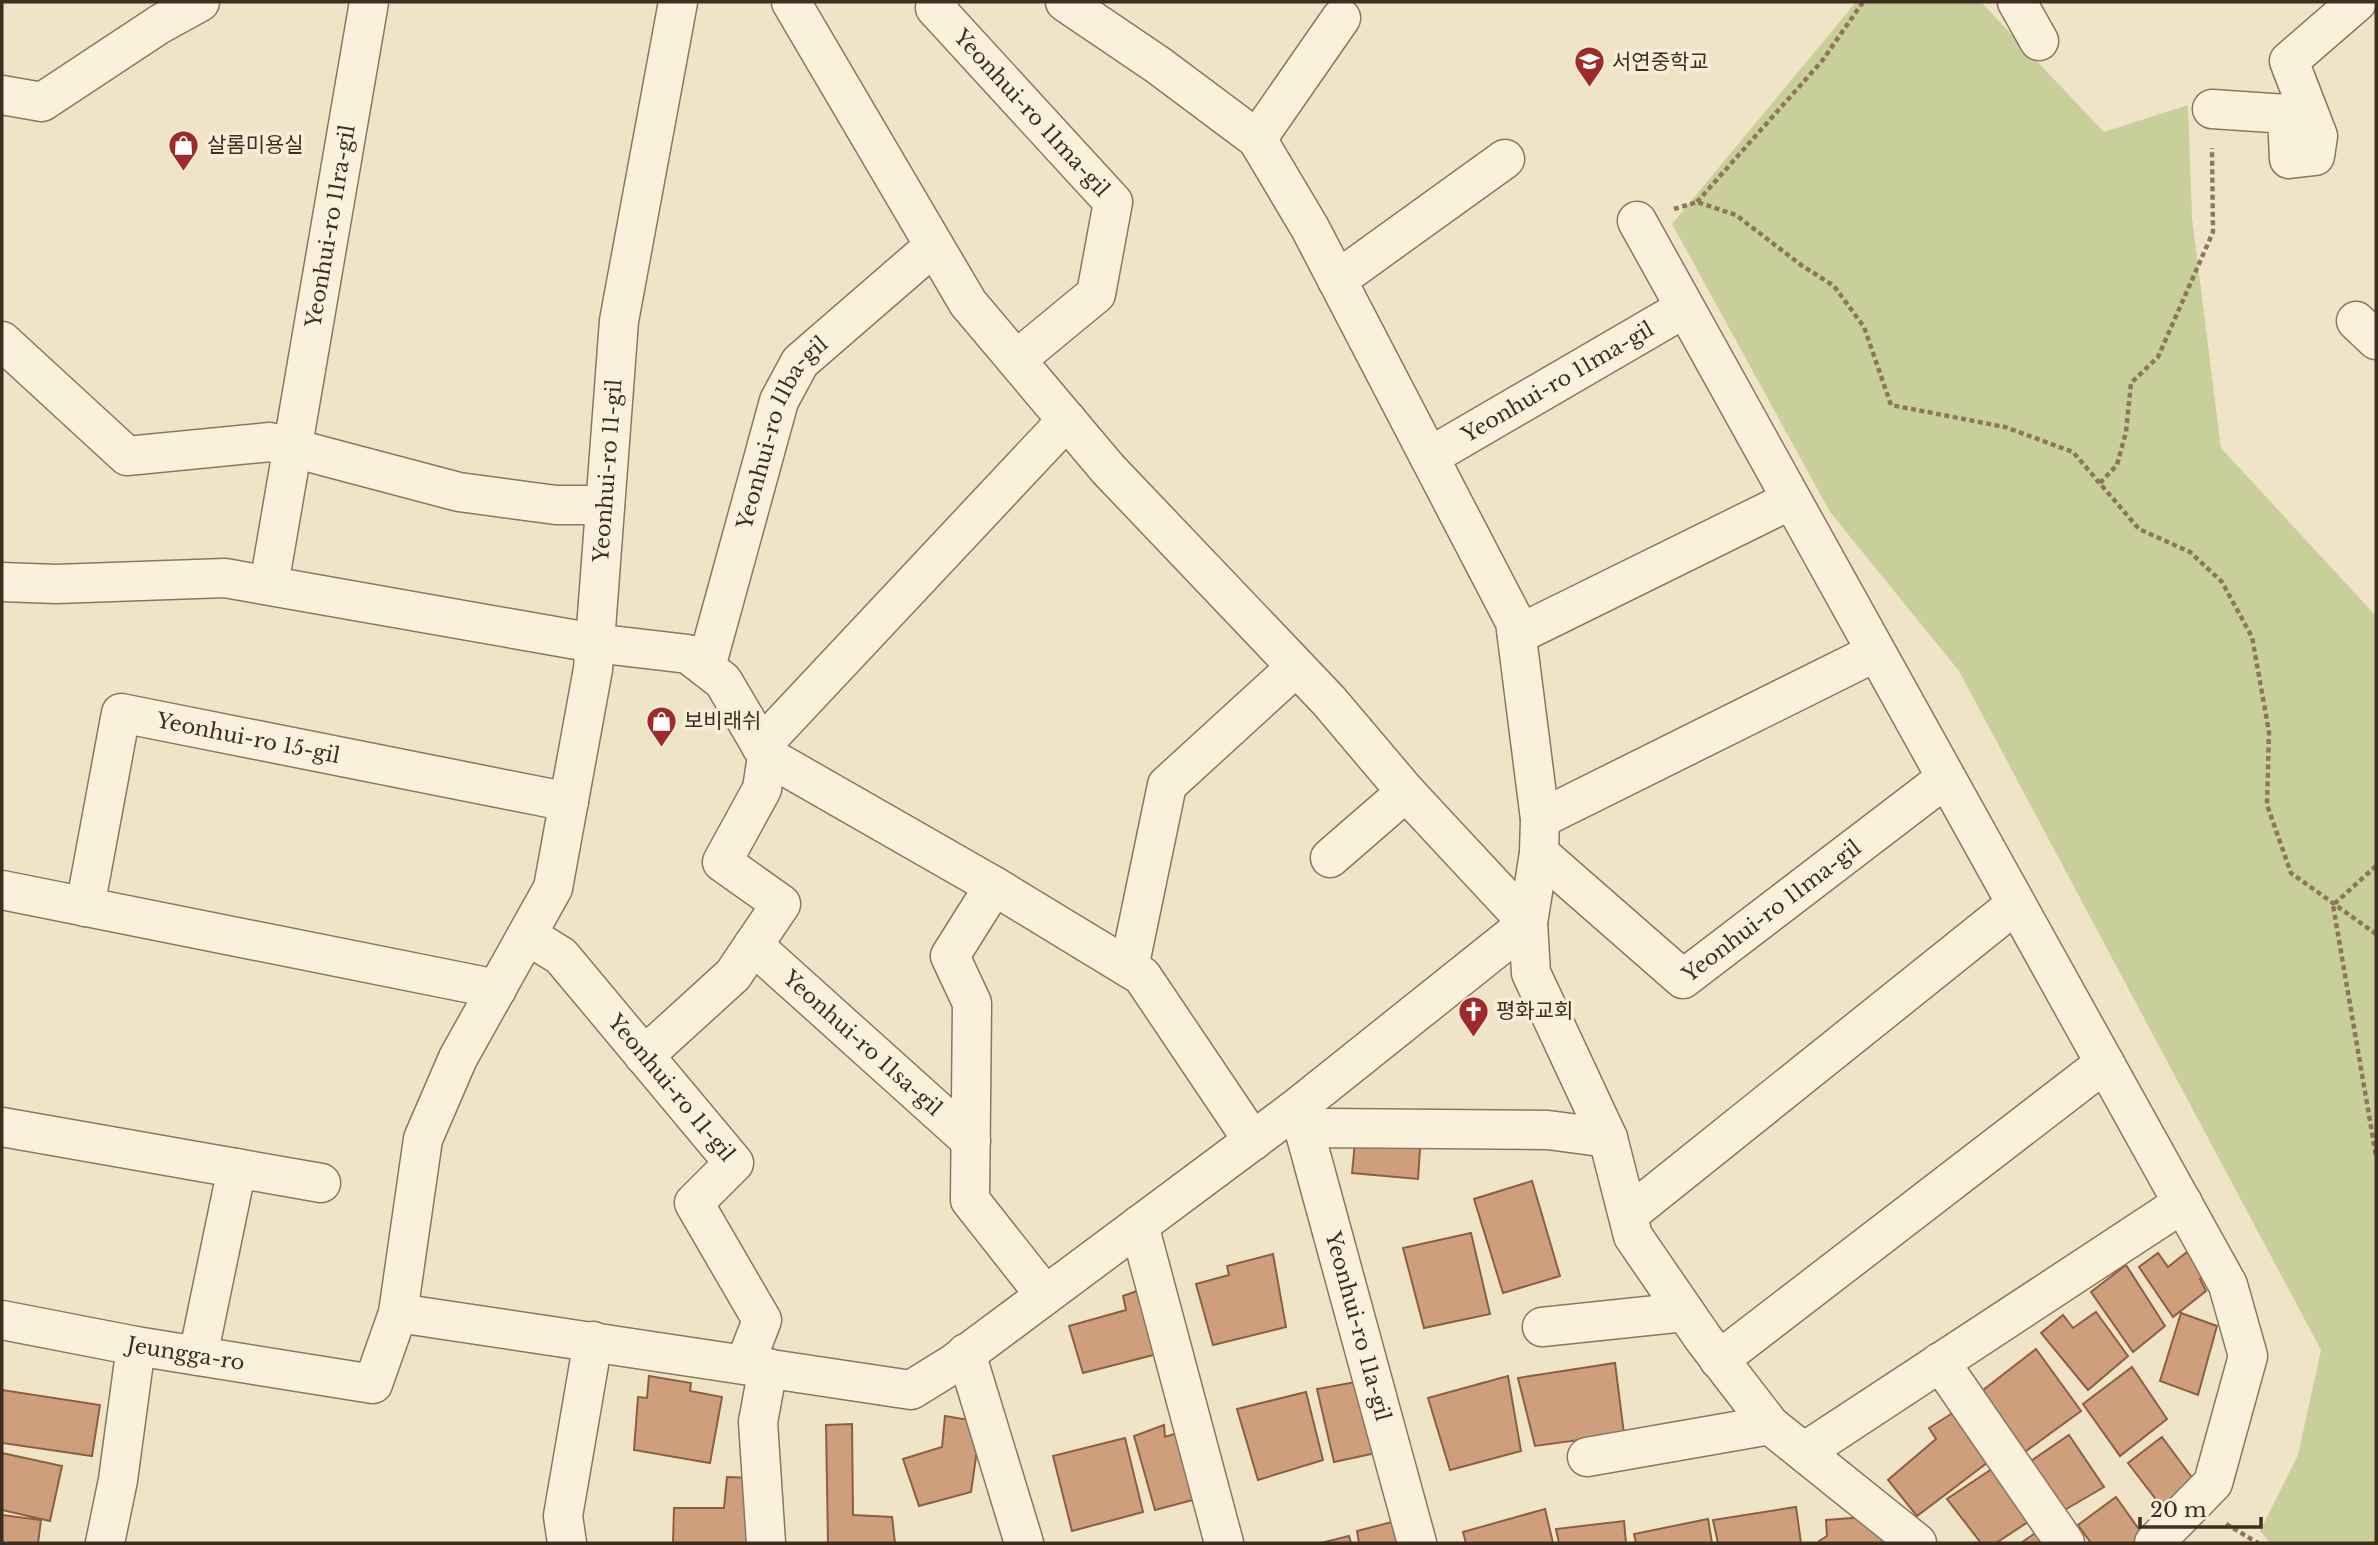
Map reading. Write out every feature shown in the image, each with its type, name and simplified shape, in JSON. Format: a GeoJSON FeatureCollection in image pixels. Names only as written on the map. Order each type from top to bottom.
{"type":"FeatureCollection","features":[{"type":"Feature","properties":{"kind":"street"},"geometry":{"type":"LineString","coordinates":[[2,95],[42,102],[160,24],[200,2]]}},
{"type":"Feature","properties":{"kind":"street","name":"Yeonhui-ro 11ra-gil"},"geometry":{"type":"LineString","coordinates":[[269,585],[369,2]]}},
{"type":"Feature","properties":{"kind":"street","name":"Yeonhui-ro 11-gil"},"geometry":{"type":"LineString","coordinates":[[373,1384],[398,1313],[423,1139],[458,1058],[553,888],[593,669],[619,321],[678,2]]}},
{"type":"Feature","properties":{"kind":"street"},"geometry":{"type":"LineString","coordinates":[[791,2],[968,303],[1117,479],[1329,701],[1406,792],[1528,923]]}},
{"type":"Feature","properties":{"kind":"street","name":"Yeonhui-ro 11ma-gil"},"geometry":{"type":"LineString","coordinates":[[939,2],[935,8],[1112,202],[1096,294],[1016,360]]}},
{"type":"Feature","properties":{"kind":"street"},"geometry":{"type":"LineString","coordinates":[[1065,2],[1158,65],[1257,139],[1310,228],[1515,622],[1540,836],[1528,923],[1531,973],[1608,1138],[1633,1236],[1719,1360],[1770,1425],[1917,1543]]}},
{"type":"Feature","properties":{"kind":"street"},"geometry":{"type":"LineString","coordinates":[[2017,2],[2039,41]]}},
{"type":"Feature","properties":{"kind":"street"},"geometry":{"type":"LineString","coordinates":[[2212,109],[2287,114],[2289,159],[2315,156],[2318,136],[2289,61],[2357,2]]}},
{"type":"Feature","properties":{"kind":"street"},"geometry":{"type":"LineString","coordinates":[[1257,139],[1341,18]]}},
{"type":"Feature","properties":{"kind":"street"},"geometry":{"type":"LineString","coordinates":[[1337,280],[1505,159]]}},
{"type":"Feature","properties":{"kind":"street"},"geometry":{"type":"LineString","coordinates":[[1637,221],[2228,1285],[2248,1356],[2213,1483],[2154,1543]]}},
{"type":"Feature","properties":{"kind":"street","name":"Yeonhui-ro 11ba-gil"},"geometry":{"type":"LineString","coordinates":[[706,667],[779,401],[800,362],[934,246]]}},
{"type":"Feature","properties":{"kind":"street","name":"Yeonhui-ro 11ma-gil"},"geometry":{"type":"LineString","coordinates":[[1429,457],[1685,308]]}},
{"type":"Feature","properties":{"kind":"street"},"geometry":{"type":"LineString","coordinates":[[2,341],[127,456],[270,442],[292,450],[459,492],[556,505],[605,505]]}},
{"type":"Feature","properties":{"kind":"street"},"geometry":{"type":"LineString","coordinates":[[644,1056],[733,975],[781,904],[722,862],[762,789],[764,751],[1067,421]]}},
{"type":"Feature","properties":{"kind":"street"},"geometry":{"type":"LineString","coordinates":[[1517,635],[1791,500]]}},
{"type":"Feature","properties":{"kind":"street"},"geometry":{"type":"LineString","coordinates":[[2,582],[225,578],[594,643],[688,654],[723,681],[764,751],[1142,976],[1253,1141]]}},
{"type":"Feature","properties":{"kind":"street"},"geometry":{"type":"LineString","coordinates":[[1540,836],[1876,652]]}},
{"type":"Feature","properties":{"kind":"street"},"geometry":{"type":"LineString","coordinates":[[1129,968],[1167,785],[1296,667]]}},
{"type":"Feature","properties":{"kind":"street","name":"Yeonhui-ro 15-gil"},"geometry":{"type":"LineString","coordinates":[[85,906],[121,712],[569,802]]}},
{"type":"Feature","properties":{"kind":"street","name":"Yeonhui-ro 11ma-gil"},"geometry":{"type":"LineString","coordinates":[[1540,836],[1683,979],[1946,778]]}},
{"type":"Feature","properties":{"kind":"street"},"geometry":{"type":"LineString","coordinates":[[1330,858],[1406,792]]}},
{"type":"Feature","properties":{"kind":"street","name":"Yeonhui-ro 11sa-gil"},"geometry":{"type":"LineString","coordinates":[[994,886],[950,956],[972,1003],[970,1200],[1045,1295]]}},
{"type":"Feature","properties":{"kind":"street"},"geometry":{"type":"LineString","coordinates":[[2,890],[497,989]]}},
{"type":"Feature","properties":{"kind":"street"},"geometry":{"type":"LineString","coordinates":[[1628,1215],[2016,904]]}},
{"type":"Feature","properties":{"kind":"street"},"geometry":{"type":"LineString","coordinates":[[398,1313],[911,1390],[966,1353],[1253,1141],[1299,1122],[1528,923]]}},
{"type":"Feature","properties":{"kind":"street","name":"Yeonhui-ro 11-gil"},"geometry":{"type":"LineString","coordinates":[[527,935],[561,956],[734,1163],[694,1203],[761,1320],[757,1366]]}},
{"type":"Feature","properties":{"kind":"street","name":"Yeonhui-ro 11sa-gil"},"geometry":{"type":"LineString","coordinates":[[753,945],[971,1141]]}},
{"type":"Feature","properties":{"kind":"street"},"geometry":{"type":"LineString","coordinates":[[1719,1360],[2105,1063]]}},
{"type":"Feature","properties":{"kind":"street"},"geometry":{"type":"LineString","coordinates":[[1299,1122],[1325,1128],[1548,1130],[1608,1138]]}},
{"type":"Feature","properties":{"kind":"street","name":"Yeonhui-ro 11a-gil"},"geometry":{"type":"LineString","coordinates":[[1299,1122],[1417,1543]]}},
{"type":"Feature","properties":{"kind":"street"},"geometry":{"type":"LineString","coordinates":[[2,1127],[321,1182]]}},
{"type":"Feature","properties":{"kind":"street"},"geometry":{"type":"LineString","coordinates":[[198,1356],[237,1168]]}},
{"type":"Feature","properties":{"kind":"street"},"geometry":{"type":"LineString","coordinates":[[1804,1452],[2183,1203]]}},
{"type":"Feature","properties":{"kind":"street"},"geometry":{"type":"LineString","coordinates":[[1139,1225],[1224,1543]]}},
{"type":"Feature","properties":{"kind":"street"},"geometry":{"type":"LineString","coordinates":[[1542,1327],[1685,1312]]}},
{"type":"Feature","properties":{"kind":"street","name":"Jeungga-ro"},"geometry":{"type":"LineString","coordinates":[[2,1320],[136,1346],[373,1384]]}},
{"type":"Feature","properties":{"kind":"street"},"geometry":{"type":"LineString","coordinates":[[566,1543],[564,1516],[593,1342]]}},
{"type":"Feature","properties":{"kind":"street"},"geometry":{"type":"LineString","coordinates":[[105,1543],[118,1480],[136,1346]]}},
{"type":"Feature","properties":{"kind":"street"},"geometry":{"type":"LineString","coordinates":[[966,1353],[1024,1543]]}},
{"type":"Feature","properties":{"kind":"street"},"geometry":{"type":"LineString","coordinates":[[1940,1362],[2066,1543]]}},
{"type":"Feature","properties":{"kind":"street"},"geometry":{"type":"LineString","coordinates":[[757,1366],[766,1543]]}},
{"type":"Feature","properties":{"kind":"street"},"geometry":{"type":"LineString","coordinates":[[1587,1457],[1770,1425]]}},
{"type":"Feature","properties":{"kind":"path"},"geometry":{"type":"LineString","coordinates":[[1637,221],[1696,202],[1822,61],[1863,2]]}},
{"type":"Feature","properties":{"kind":"path"},"geometry":{"type":"LineString","coordinates":[[2100,483],[2117,465],[2126,432],[2131,383],[2158,357],[2213,232],[2212,109]]}},
{"type":"Feature","properties":{"kind":"path"},"geometry":{"type":"LineString","coordinates":[[1696,202],[1735,215],[1801,265],[1834,286],[1864,327],[1891,405],[2005,427],[2073,452],[2139,529],[2190,552],[2222,582],[2252,637],[2269,732],[2267,805],[2291,873],[2376,934]]}},
{"type":"Feature","properties":{"kind":"path"},"geometry":{"type":"LineString","coordinates":[[2333,905],[2376,866]]}},
{"type":"Feature","properties":{"kind":"path"},"geometry":{"type":"LineString","coordinates":[[2333,905],[2376,1156]]}},
{"type":"Feature","properties":{"kind":"green space"},"geometry":{"type":"Polygon","coordinates":[[[1856,2],[1981,2],[2104,132],[2188,105],[2192,218],[2221,448],[2376,616],[2376,1543],[2270,1543],[2260,1531],[2298,1455],[2321,1350],[1959,671],[1830,512],[1672,224],[1856,2]]]}},
{"type":"Feature","properties":{"kind":"building"},"geometry":{"type":"Polygon","coordinates":[[[1356,1132],[1421,1134],[1418,1179],[1352,1173],[1356,1132]]]}},
{"type":"Feature","properties":{"kind":"building"},"geometry":{"type":"Polygon","coordinates":[[[1532,1181],[1560,1276],[1503,1293],[1474,1199],[1532,1181]]]}},
{"type":"Feature","properties":{"kind":"building"},"geometry":{"type":"Polygon","coordinates":[[[1471,1233],[1490,1314],[1424,1328],[1403,1248],[1471,1233]]]}},
{"type":"Feature","properties":{"kind":"building"},"geometry":{"type":"Polygon","coordinates":[[[2192,1248],[2206,1273],[2200,1279],[2206,1291],[2173,1317],[2139,1267],[2158,1253],[2168,1267],[2192,1248]]]}},
{"type":"Feature","properties":{"kind":"building"},"geometry":{"type":"Polygon","coordinates":[[[1273,1254],[1286,1327],[1213,1345],[1196,1284],[1229,1275],[1227,1266],[1273,1254]]]}},
{"type":"Feature","properties":{"kind":"building"},"geometry":{"type":"Polygon","coordinates":[[[2126,1265],[2165,1326],[2133,1352],[2091,1292],[2126,1265]]]}},
{"type":"Feature","properties":{"kind":"building"},"geometry":{"type":"Polygon","coordinates":[[[1165,1281],[1181,1348],[1083,1373],[1069,1326],[1126,1310],[1123,1296],[1165,1281]]]}},
{"type":"Feature","properties":{"kind":"building"},"geometry":{"type":"Polygon","coordinates":[[[2096,1312],[2128,1356],[2088,1390],[2041,1333],[2063,1315],[2073,1328],[2096,1312]]]}},
{"type":"Feature","properties":{"kind":"building"},"geometry":{"type":"Polygon","coordinates":[[[2181,1313],[2217,1326],[2198,1395],[2160,1381],[2181,1313]]]}},
{"type":"Feature","properties":{"kind":"building"},"geometry":{"type":"Polygon","coordinates":[[[2036,1349],[2081,1411],[2022,1454],[1978,1394],[2036,1349]]]}},
{"type":"Feature","properties":{"kind":"building"},"geometry":{"type":"Polygon","coordinates":[[[1615,1363],[1624,1434],[1535,1446],[1518,1378],[1615,1363]]]}},
{"type":"Feature","properties":{"kind":"building"},"geometry":{"type":"Polygon","coordinates":[[[2132,1367],[2167,1419],[2120,1456],[2083,1404],[2132,1367]]]}},
{"type":"Feature","properties":{"kind":"building"},"geometry":{"type":"Polygon","coordinates":[[[649,1376],[691,1383],[690,1391],[722,1397],[710,1463],[634,1450],[638,1397],[647,1398],[649,1376]]]}},
{"type":"Feature","properties":{"kind":"building"},"geometry":{"type":"Polygon","coordinates":[[[1508,1376],[1521,1451],[1450,1470],[1428,1398],[1508,1376]]]}},
{"type":"Feature","properties":{"kind":"building"},"geometry":{"type":"Polygon","coordinates":[[[1384,1377],[1399,1448],[1334,1462],[1317,1389],[1384,1377]]]}},
{"type":"Feature","properties":{"kind":"building"},"geometry":{"type":"Polygon","coordinates":[[[2,1390],[100,1405],[92,1456],[2,1443],[2,1390]]]}},
{"type":"Feature","properties":{"kind":"building"},"geometry":{"type":"Polygon","coordinates":[[[1306,1392],[1323,1460],[1258,1480],[1237,1409],[1306,1392]]]}},
{"type":"Feature","properties":{"kind":"building"},"geometry":{"type":"Polygon","coordinates":[[[1962,1407],[1996,1456],[1917,1516],[1888,1480],[1936,1439],[1929,1428],[1962,1407]]]}},
{"type":"Feature","properties":{"kind":"building"},"geometry":{"type":"Polygon","coordinates":[[[945,1416],[981,1422],[971,1492],[919,1506],[903,1459],[942,1447],[945,1416]]]}},
{"type":"Feature","properties":{"kind":"building"},"geometry":{"type":"Polygon","coordinates":[[[852,1424],[853,1515],[892,1517],[895,1543],[828,1543],[826,1425],[852,1424]]]}},
{"type":"Feature","properties":{"kind":"building"},"geometry":{"type":"Polygon","coordinates":[[[1164,1425],[1165,1437],[1202,1425],[1219,1493],[1155,1510],[1134,1436],[1164,1425]]]}},
{"type":"Feature","properties":{"kind":"building"},"geometry":{"type":"Polygon","coordinates":[[[2069,1435],[2104,1487],[2063,1511],[2028,1463],[2069,1435]]]}},
{"type":"Feature","properties":{"kind":"building"},"geometry":{"type":"Polygon","coordinates":[[[2162,1437],[2199,1487],[2168,1515],[2128,1463],[2162,1437]]]}},
{"type":"Feature","properties":{"kind":"building"},"geometry":{"type":"Polygon","coordinates":[[[1125,1438],[1143,1512],[1072,1531],[1053,1456],[1125,1438]]]}},
{"type":"Feature","properties":{"kind":"building"},"geometry":{"type":"Polygon","coordinates":[[[2,1453],[62,1466],[50,1521],[2,1510],[2,1453]]]}},
{"type":"Feature","properties":{"kind":"building"},"geometry":{"type":"Polygon","coordinates":[[[1998,1465],[2034,1518],[1996,1543],[1981,1543],[1947,1499],[1998,1465]]]}},
{"type":"Feature","properties":{"kind":"building"},"geometry":{"type":"Polygon","coordinates":[[[727,1477],[756,1478],[758,1543],[673,1543],[674,1508],[724,1508],[727,1477]]]}},
{"type":"Feature","properties":{"kind":"building"},"geometry":{"type":"Polygon","coordinates":[[[2116,1497],[2148,1542],[2091,1543],[2078,1525],[2116,1497]]]}},
{"type":"Feature","properties":{"kind":"building"},"geometry":{"type":"Polygon","coordinates":[[[1796,1507],[1801,1543],[1718,1543],[1713,1520],[1796,1507]]]}},
{"type":"Feature","properties":{"kind":"building"},"geometry":{"type":"Polygon","coordinates":[[[1545,1509],[1553,1543],[1466,1543],[1463,1532],[1545,1509]]]}},
{"type":"Feature","properties":{"kind":"building"},"geometry":{"type":"Polygon","coordinates":[[[1427,1513],[1433,1543],[1359,1543],[1357,1531],[1427,1513]]]}},
{"type":"Feature","properties":{"kind":"building"},"geometry":{"type":"Polygon","coordinates":[[[2,1515],[41,1520],[38,1543],[2,1543],[2,1515]]]}},
{"type":"Feature","properties":{"kind":"building"},"geometry":{"type":"Polygon","coordinates":[[[1879,1516],[1898,1543],[1819,1541],[1827,1536],[1826,1520],[1879,1516]]]}},
{"type":"Feature","properties":{"kind":"building"},"geometry":{"type":"Polygon","coordinates":[[[1708,1519],[1712,1543],[1636,1543],[1634,1534],[1708,1519]]]}},
{"type":"Feature","properties":{"kind":"building"},"geometry":{"type":"Polygon","coordinates":[[[1624,1521],[1626,1543],[1559,1543],[1556,1529],[1624,1521]]]}},
{"type":"Feature","properties":{"kind":"building"},"geometry":{"type":"Polygon","coordinates":[[[2041,1529],[2049,1543],[2021,1543],[2041,1529]]]}},
{"type":"Feature","properties":{"kind":"building"},"geometry":{"type":"Polygon","coordinates":[[[1349,1536],[1351,1543],[1321,1543],[1349,1536]]]}},
{"type":"Feature","properties":{"kind":"place","name":"서연중학교"},"geometry":{"type":"Point","coordinates":[1589,89]}},
{"type":"Feature","properties":{"kind":"place","name":"살롬미용실"},"geometry":{"type":"Point","coordinates":[184,172]}},
{"type":"Feature","properties":{"kind":"place","name":"보비래쉬"},"geometry":{"type":"Point","coordinates":[661,748]}},
{"type":"Feature","properties":{"kind":"place","name":"평화교회"},"geometry":{"type":"Point","coordinates":[1473,1038]}}]}
